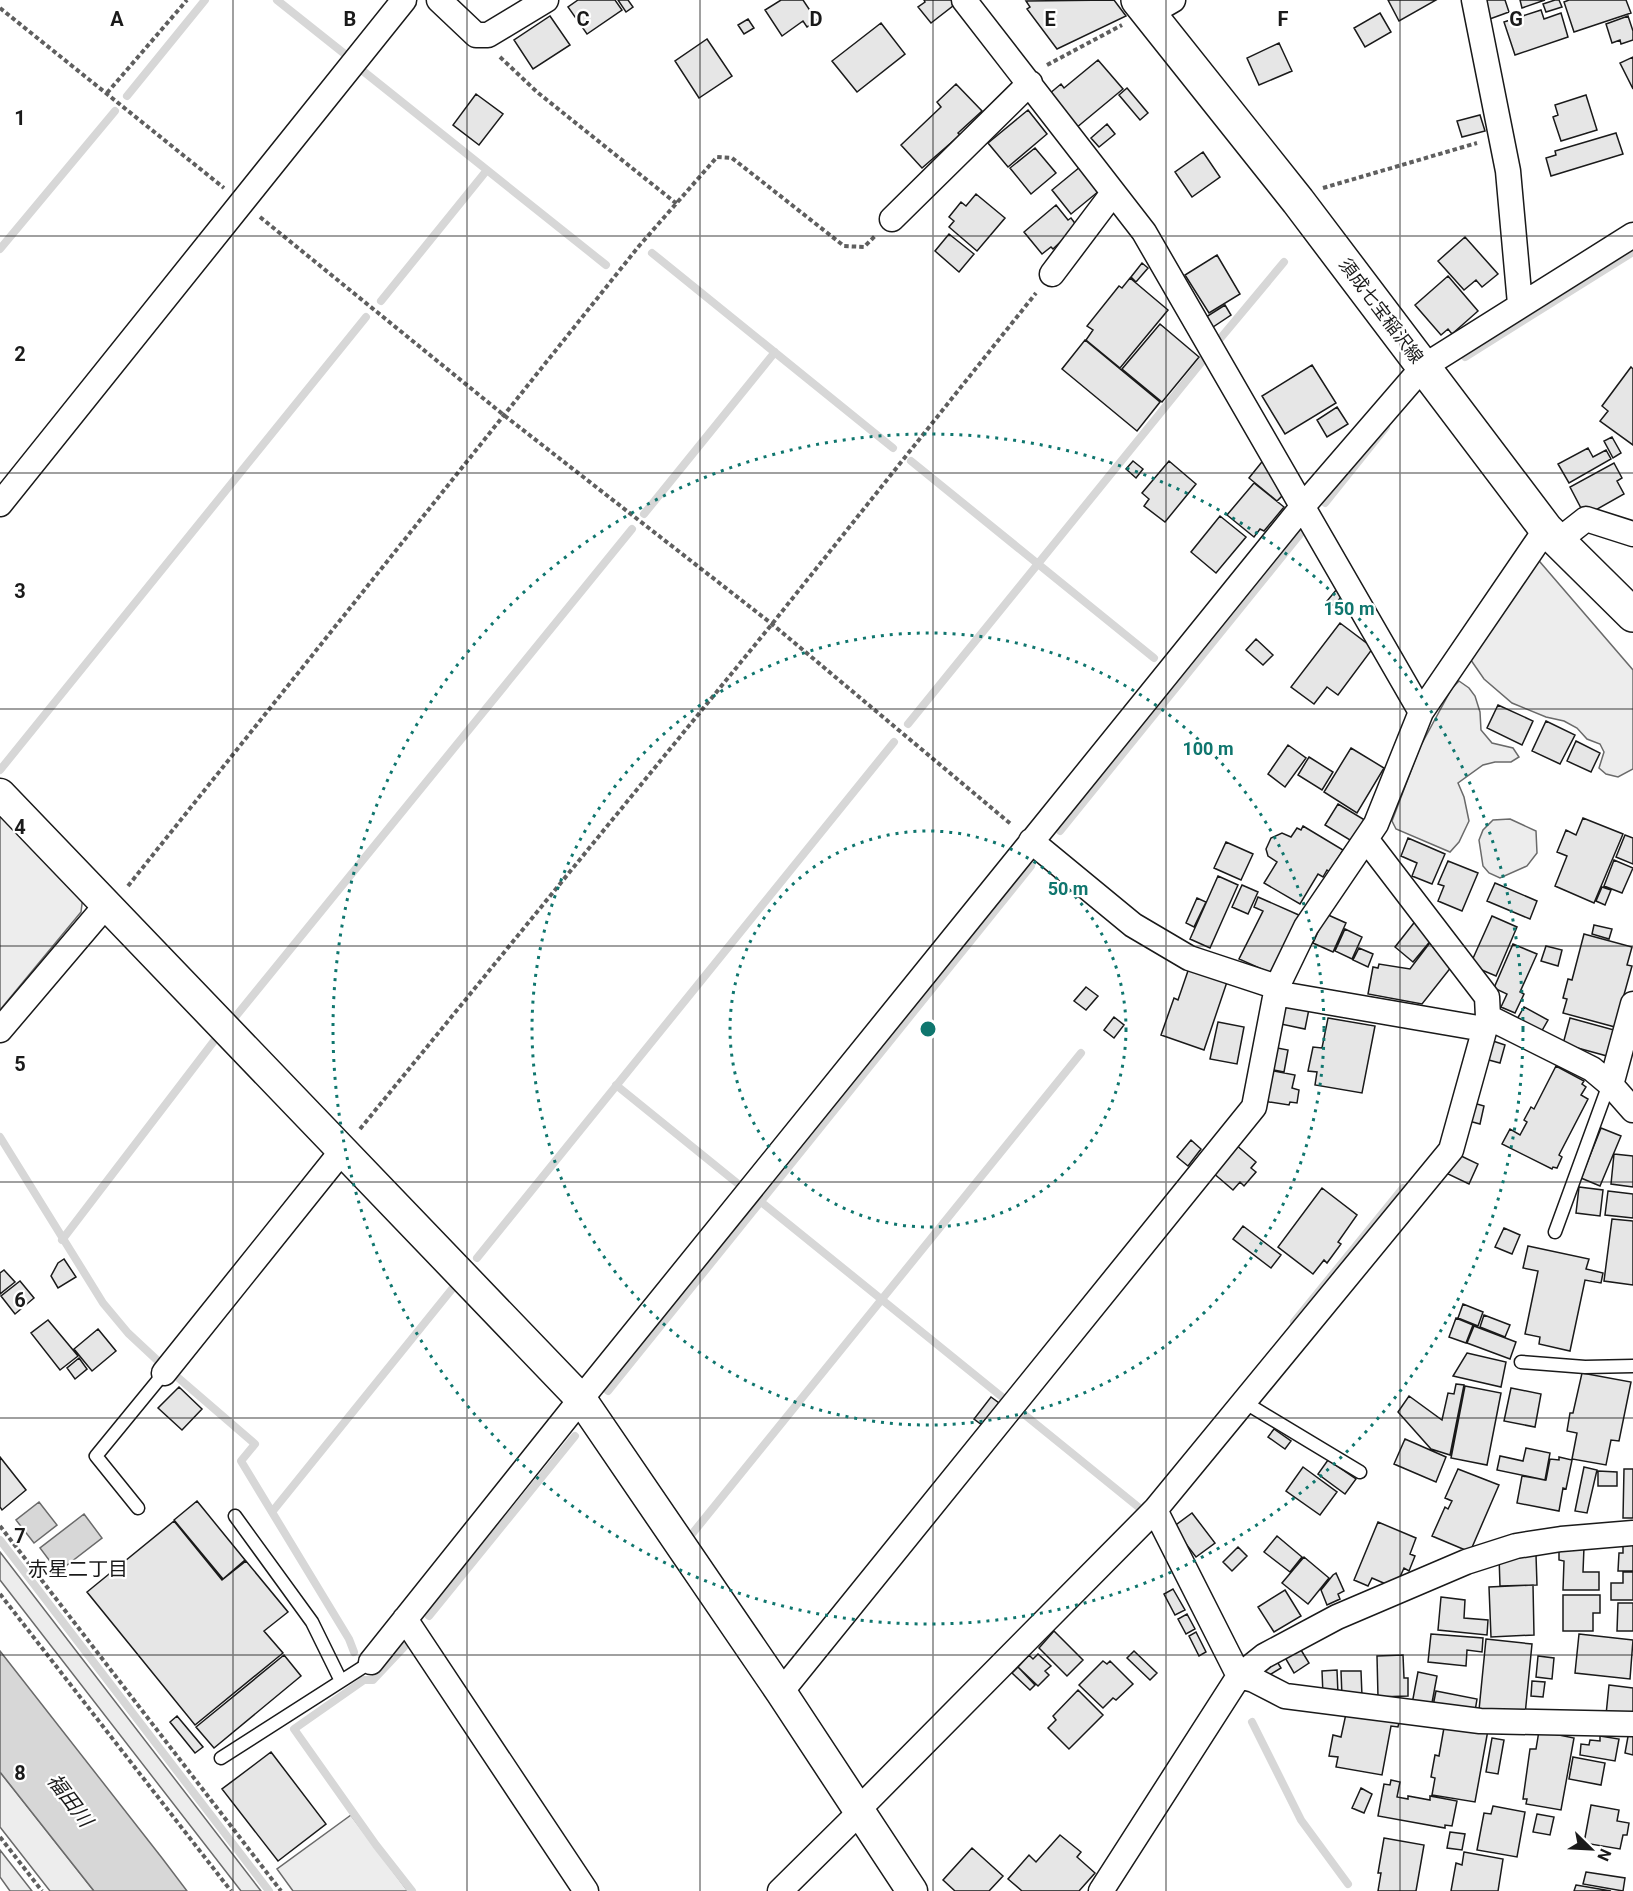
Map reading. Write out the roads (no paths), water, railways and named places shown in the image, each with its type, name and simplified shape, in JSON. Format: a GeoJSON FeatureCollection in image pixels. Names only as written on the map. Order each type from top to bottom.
{"type":"FeatureCollection","features":[{"type":"Feature","properties":{"kind":"main road","name":"須成七宝稲沢線"},"geometry":{"type":"LineString","coordinates":[[1152,7],[1552,535],[1633,615]]}},
{"type":"Feature","properties":{"kind":"street"},"geometry":{"type":"LineString","coordinates":[[0,504],[404,0]]}},
{"type":"Feature","properties":{"kind":"street"},"geometry":{"type":"LineString","coordinates":[[439,0],[476,35],[488,36],[546,0]]}},
{"type":"Feature","properties":{"kind":"street"},"geometry":{"type":"LineString","coordinates":[[964,0],[1144,232],[1420,712]]}},
{"type":"Feature","properties":{"kind":"street"},"geometry":{"type":"LineString","coordinates":[[1474,0],[1508,171],[1520,304]]}},
{"type":"Feature","properties":{"kind":"street"},"geometry":{"type":"LineString","coordinates":[[892,219],[1027,80]]}},
{"type":"Feature","properties":{"kind":"street"},"geometry":{"type":"LineString","coordinates":[[1052,274],[1113,194]]}},
{"type":"Feature","properties":{"kind":"street"},"geometry":{"type":"LineString","coordinates":[[371,1662],[1303,506],[1423,367],[1633,235]]}},
{"type":"Feature","properties":{"kind":"street"},"geometry":{"type":"LineString","coordinates":[[781,1692],[1254,1107],[1276,990],[1306,927],[1376,824],[1420,712],[1552,535],[1586,519],[1633,534]]}},
{"type":"Feature","properties":{"kind":"street"},"geometry":{"type":"LineString","coordinates":[[0,794],[581,1399],[781,1692],[912,1891]]}},
{"type":"Feature","properties":{"kind":"street"},"geometry":{"type":"LineString","coordinates":[[780,1891],[1155,1510],[1451,1150],[1486,1023],[1487,997],[1366,839]]}},
{"type":"Feature","properties":{"kind":"street"},"geometry":{"type":"LineString","coordinates":[[1031,841],[1133,926],[1189,958],[1276,990],[1486,1023],[1592,1069],[1617,1076]]}},
{"type":"Feature","properties":{"kind":"street"},"geometry":{"type":"LineString","coordinates":[[0,1030],[109,906]]}},
{"type":"Feature","properties":{"kind":"street"},"geometry":{"type":"LineString","coordinates":[[1633,1004],[1617,1076],[1633,1110]]}},
{"type":"Feature","properties":{"kind":"street"},"geometry":{"type":"LineString","coordinates":[[165,1373],[342,1151]]}},
{"type":"Feature","properties":{"kind":"street"},"geometry":{"type":"LineString","coordinates":[[1155,1510],[1239,1676],[1254,1680],[1285,1696],[1480,1722],[1633,1724]]}},
{"type":"Feature","properties":{"kind":"street"},"geometry":{"type":"LineString","coordinates":[[1101,1891],[1239,1676],[1264,1656],[1337,1617],[1466,1562],[1516,1546],[1561,1539],[1633,1533]]}},
{"type":"Feature","properties":{"kind":"street"},"geometry":{"type":"LineString","coordinates":[[405,1619],[585,1891]]}},
{"type":"Feature","properties":{"kind":"lane"},"geometry":{"type":"LineString","coordinates":[[1554,1232],[1617,1076]]}},
{"type":"Feature","properties":{"kind":"lane"},"geometry":{"type":"LineString","coordinates":[[1521,1362],[1585,1367],[1633,1366]]}},
{"type":"Feature","properties":{"kind":"lane"},"geometry":{"type":"LineString","coordinates":[[138,1508],[96,1456],[165,1373]]}},
{"type":"Feature","properties":{"kind":"lane"},"geometry":{"type":"LineString","coordinates":[[1244,1402],[1360,1472]]}},
{"type":"Feature","properties":{"kind":"lane"},"geometry":{"type":"LineString","coordinates":[[235,1516],[312,1622],[341,1681]]}},
{"type":"Feature","properties":{"kind":"lane"},"geometry":{"type":"LineString","coordinates":[[220,1758],[371,1662]]}},
{"type":"Feature","properties":{"kind":"water"},"geometry":{"type":"Polygon","coordinates":[[[39,1502],[57,1525],[34,1543],[16,1520],[39,1502]]]}},
{"type":"Feature","properties":{"kind":"water"},"geometry":{"type":"Polygon","coordinates":[[[84,1514],[102,1538],[58,1572],[40,1548],[84,1514]]]}},
{"type":"Feature","properties":{"kind":"water","name":"福田川"},"geometry":{"type":"Polygon","coordinates":[[[0,1651],[187,1891],[94,1891],[0,1772],[0,1651]]]}},
{"type":"Feature","properties":{"kind":"waterway"},"geometry":{"type":"LineString","coordinates":[[127,96],[205,0]]}},
{"type":"Feature","properties":{"kind":"waterway"},"geometry":{"type":"LineString","coordinates":[[277,0],[346,55]]}},
{"type":"Feature","properties":{"kind":"waterway"},"geometry":{"type":"LineString","coordinates":[[358,67],[606,265]]}},
{"type":"Feature","properties":{"kind":"waterway"},"geometry":{"type":"LineString","coordinates":[[0,249],[115,111]]}},
{"type":"Feature","properties":{"kind":"waterway"},"geometry":{"type":"LineString","coordinates":[[381,301],[487,170]]}},
{"type":"Feature","properties":{"kind":"waterway"},"geometry":{"type":"LineString","coordinates":[[1465,357],[1633,252]]}},
{"type":"Feature","properties":{"kind":"waterway"},"geometry":{"type":"LineString","coordinates":[[652,253],[893,448]]}},
{"type":"Feature","properties":{"kind":"waterway"},"geometry":{"type":"LineString","coordinates":[[1219,340],[1284,262]]}},
{"type":"Feature","properties":{"kind":"waterway"},"geometry":{"type":"LineString","coordinates":[[0,770],[366,317]]}},
{"type":"Feature","properties":{"kind":"waterway"},"geometry":{"type":"LineString","coordinates":[[644,514],[775,352]]}},
{"type":"Feature","properties":{"kind":"waterway"},"geometry":{"type":"LineString","coordinates":[[908,724],[1204,359]]}},
{"type":"Feature","properties":{"kind":"waterway"},"geometry":{"type":"LineString","coordinates":[[1325,503],[1386,427]]}},
{"type":"Feature","properties":{"kind":"waterway"},"geometry":{"type":"LineString","coordinates":[[911,461],[1154,658]]}},
{"type":"Feature","properties":{"kind":"waterway"},"geometry":{"type":"LineString","coordinates":[[236,1016],[632,529]]}},
{"type":"Feature","properties":{"kind":"waterway"},"geometry":{"type":"LineString","coordinates":[[1060,831],[1301,533]]}},
{"type":"Feature","properties":{"kind":"waterway"},"geometry":{"type":"LineString","coordinates":[[477,1258],[894,742]]}},
{"type":"Feature","properties":{"kind":"waterway"},"geometry":{"type":"LineString","coordinates":[[608,1391],[1031,866]]}},
{"type":"Feature","properties":{"kind":"waterway"},"geometry":{"type":"LineString","coordinates":[[62,1240],[214,1041]]}},
{"type":"Feature","properties":{"kind":"waterway"},"geometry":{"type":"LineString","coordinates":[[692,1534],[1081,1053]]}},
{"type":"Feature","properties":{"kind":"waterway"},"geometry":{"type":"LineString","coordinates":[[616,1085],[737,1183]]}},
{"type":"Feature","properties":{"kind":"waterway"},"geometry":{"type":"LineString","coordinates":[[0,1137],[103,1303],[128,1333],[158,1361]]}},
{"type":"Feature","properties":{"kind":"waterway"},"geometry":{"type":"LineString","coordinates":[[1294,1322],[1403,1188]]}},
{"type":"Feature","properties":{"kind":"waterway"},"geometry":{"type":"LineString","coordinates":[[760,1201],[1007,1401]]}},
{"type":"Feature","properties":{"kind":"waterway"},"geometry":{"type":"LineString","coordinates":[[272,1512],[452,1289]]}},
{"type":"Feature","properties":{"kind":"waterway"},"geometry":{"type":"LineString","coordinates":[[175,1375],[255,1444],[241,1461],[349,1639],[354,1652]]}},
{"type":"Feature","properties":{"kind":"waterway"},"geometry":{"type":"LineString","coordinates":[[1020,1411],[1142,1510],[1146,1505]]}},
{"type":"Feature","properties":{"kind":"waterway"},"geometry":{"type":"LineString","coordinates":[[429,1616],[575,1436]]}},
{"type":"Feature","properties":{"kind":"waterway"},"geometry":{"type":"LineString","coordinates":[[0,1540],[269,1891]]}},
{"type":"Feature","properties":{"kind":"waterway"},"geometry":{"type":"LineString","coordinates":[[404,1647],[373,1680],[364,1680],[294,1729],[376,1845],[412,1891]]}},
{"type":"Feature","properties":{"kind":"waterway"},"geometry":{"type":"LineString","coordinates":[[1252,1722],[1301,1820],[1348,1884]]}},
{"type":"Feature","properties":{"kind":"district","name":"赤星二丁目"},"geometry":{"type":"Point","coordinates":[78,1569]}}]}
